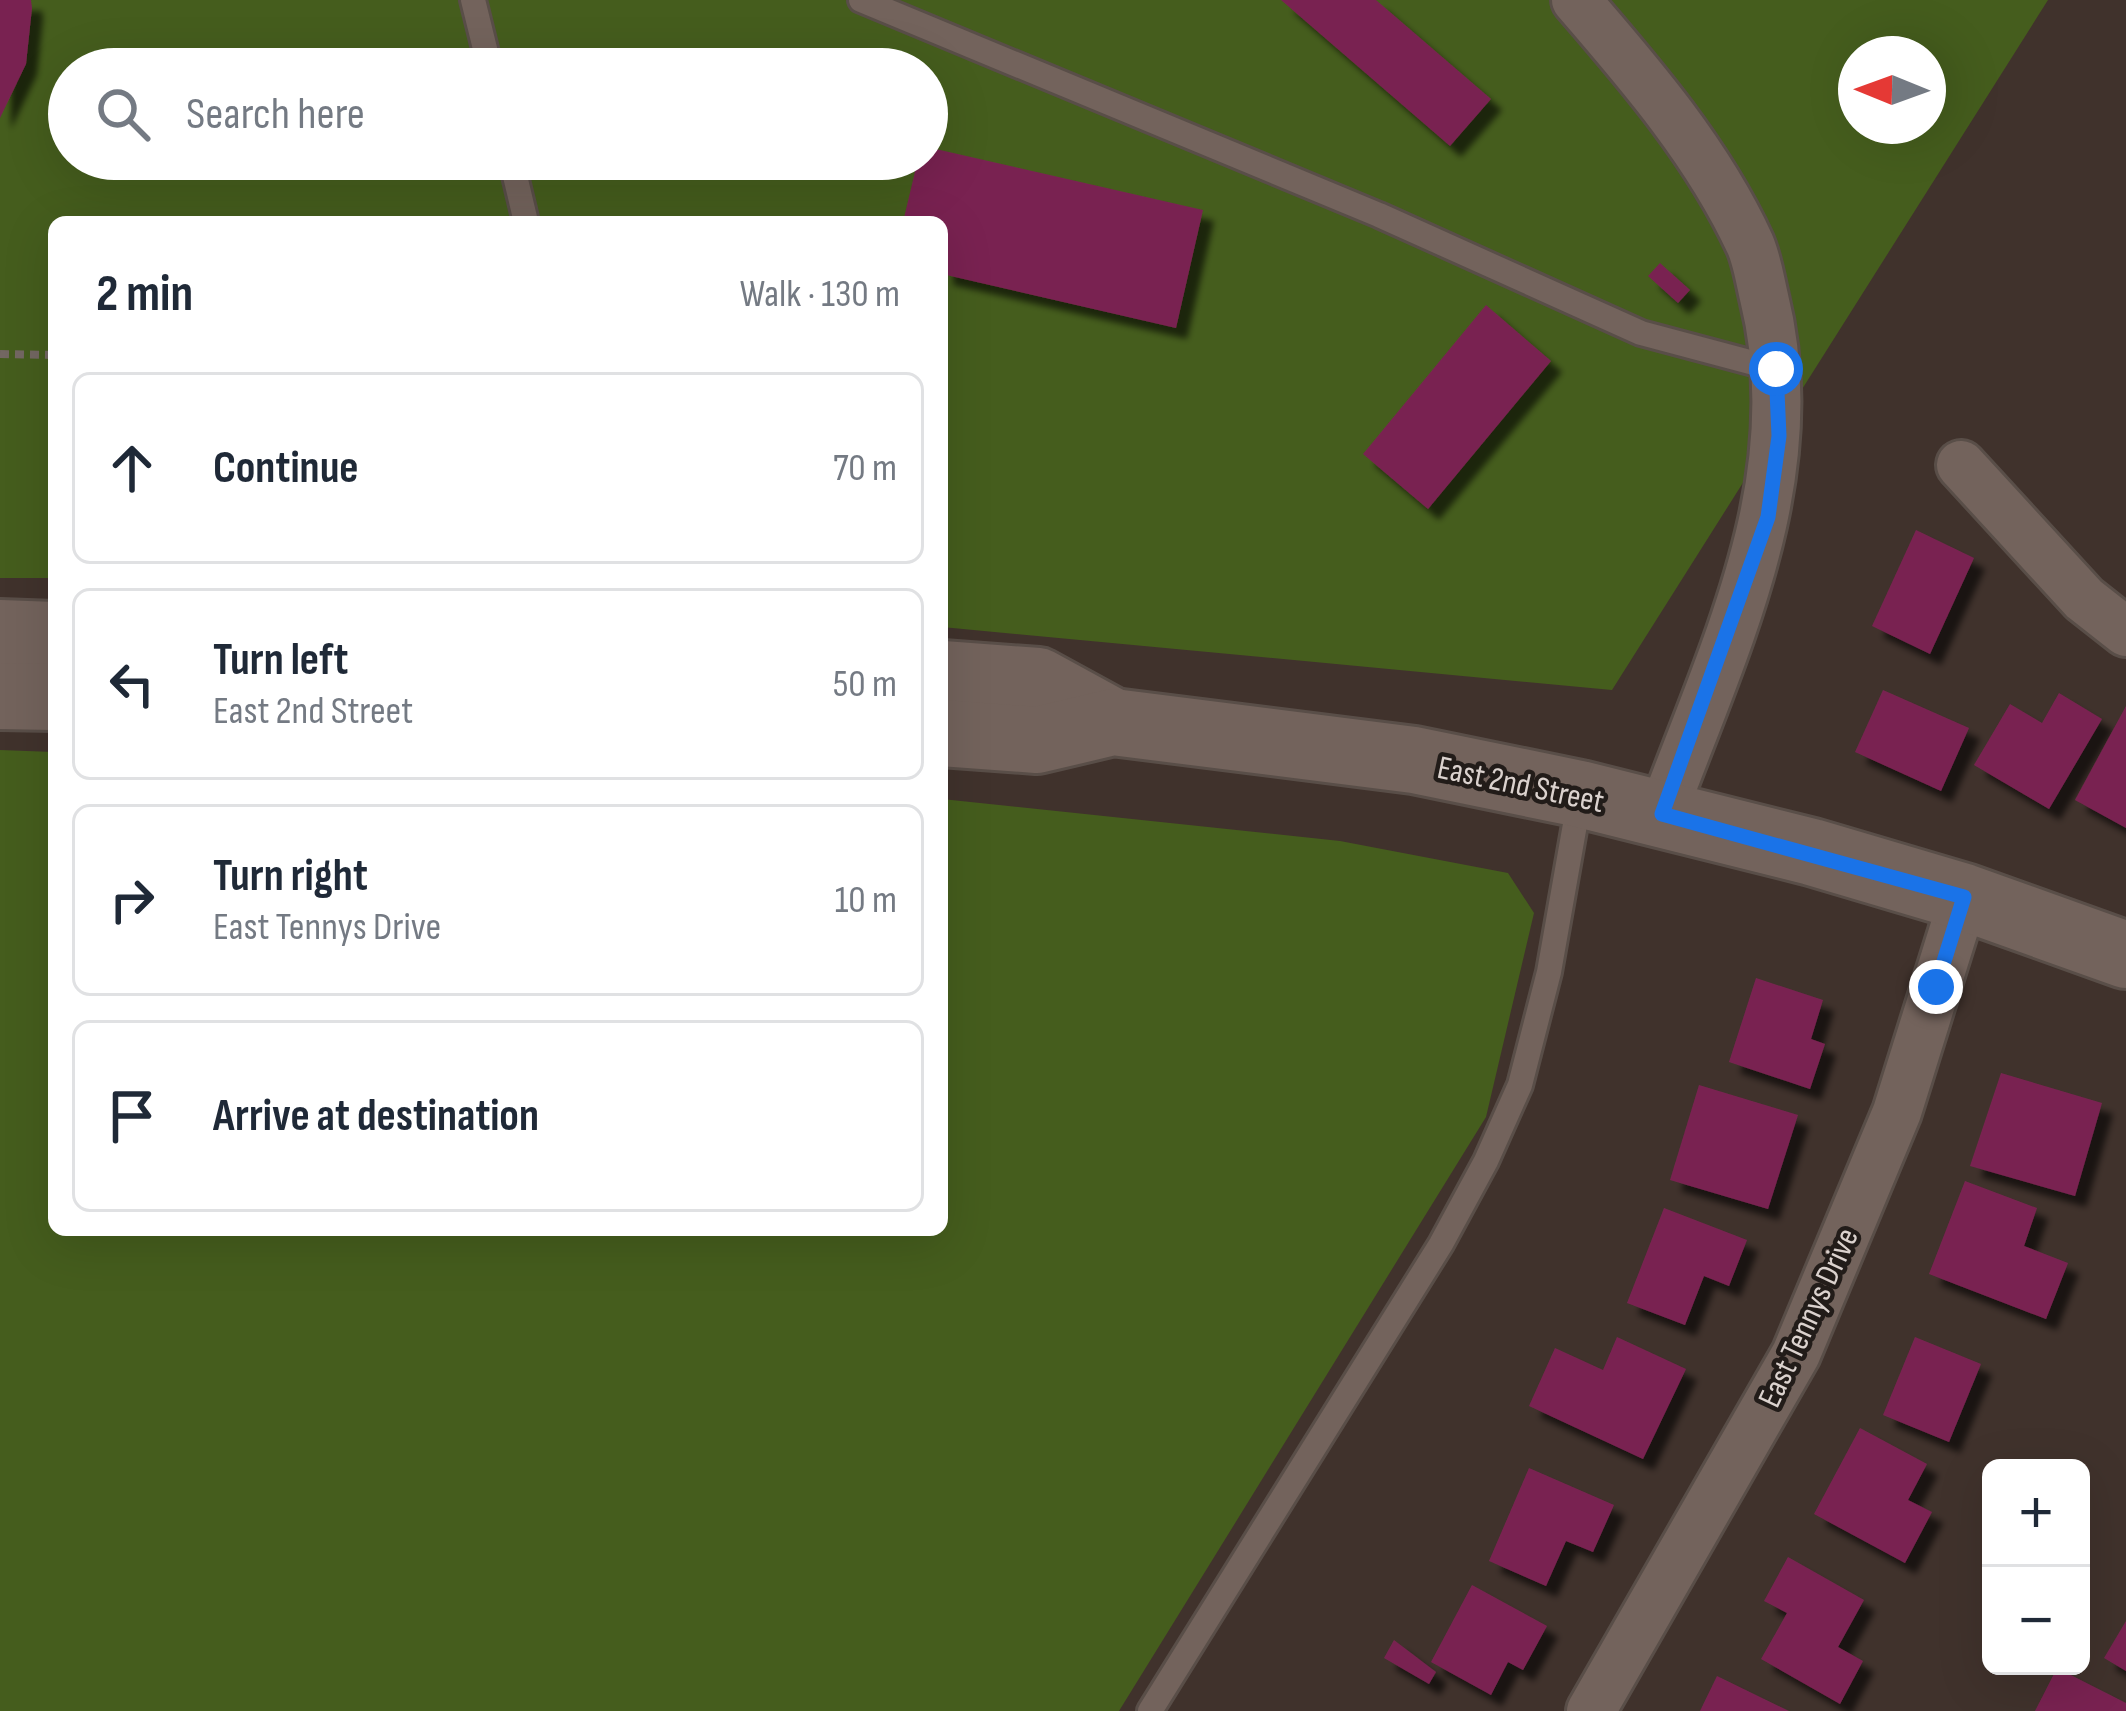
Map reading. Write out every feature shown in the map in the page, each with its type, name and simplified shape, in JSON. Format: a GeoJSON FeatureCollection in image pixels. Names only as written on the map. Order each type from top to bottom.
{"type":"FeatureCollection","features":[{"type":"Feature","properties":{"kind":"main road"},"geometry":{"type":"LineString","coordinates":[[0,633],[48,634]]}},
{"type":"Feature","properties":{"kind":"main road","name":"East 2nd Street"},"geometry":{"type":"LineString","coordinates":[[948,674],[1038,681],[1113,722]]}},
{"type":"Feature","properties":{"kind":"main road"},"geometry":{"type":"LineString","coordinates":[[0,696],[48,697]]}},
{"type":"Feature","properties":{"kind":"main road","name":"East 2nd Street"},"geometry":{"type":"LineString","coordinates":[[948,733],[1037,740],[1113,722],[1414,760],[1662,814],[1964,897],[2126,955]]}},
{"type":"Feature","properties":{"kind":"street"},"geometry":{"type":"LineString","coordinates":[[1576,0],[1689,138],[1752,247],[1774,338],[1779,436],[1768,517],[1662,814]]}},
{"type":"Feature","properties":{"kind":"street"},"geometry":{"type":"LineString","coordinates":[[1961,465],[2084,598],[2126,632]]}},
{"type":"Feature","properties":{"kind":"street","name":"East Tennys Drive"},"geometry":{"type":"LineString","coordinates":[[1591,1711],[1796,1354],[1897,1112],[1964,897]]}},
{"type":"Feature","properties":{"kind":"lane"},"geometry":{"type":"LineString","coordinates":[[473,0],[485,48]]}},
{"type":"Feature","properties":{"kind":"lane"},"geometry":{"type":"LineString","coordinates":[[861,0],[1379,214],[1641,333],[1776,369]]}},
{"type":"Feature","properties":{"kind":"lane"},"geometry":{"type":"LineString","coordinates":[[517,180],[525,216]]}},
{"type":"Feature","properties":{"kind":"lane"},"geometry":{"type":"LineString","coordinates":[[1150,1711],[1441,1244],[1486,1161],[1520,1085],[1550,972],[1580,794]]}},
{"type":"Feature","properties":{"kind":"path"},"geometry":{"type":"LineString","coordinates":[[0,354],[48,355]]}},
{"type":"Feature","properties":{"kind":"green space"},"geometry":{"type":"Polygon","coordinates":[[[0,0],[2048,0],[1612,690],[948,628],[948,216],[48,216],[48,578],[0,578],[0,0]]]}},
{"type":"Feature","properties":{"kind":"green space"},"geometry":{"type":"Polygon","coordinates":[[[0,750],[48,752],[48,1236],[948,1236],[948,800],[1340,841],[1508,873],[1534,913],[1486,1117],[1119,1711],[0,1711],[0,750]]]}},
{"type":"Feature","properties":{"kind":"building"},"geometry":{"type":"Polygon","coordinates":[[[0,0],[31,0],[32,8],[26,64],[0,118],[0,0]]]}},
{"type":"Feature","properties":{"kind":"building"},"geometry":{"type":"Polygon","coordinates":[[[1281,0],[1376,0],[1491,99],[1450,146],[1281,0]]]}},
{"type":"Feature","properties":{"kind":"building"},"geometry":{"type":"Polygon","coordinates":[[[948,152],[1203,210],[1176,328],[948,275],[948,216],[904,216],[913,180],[948,180],[948,152]]]}},
{"type":"Feature","properties":{"kind":"building"},"geometry":{"type":"Polygon","coordinates":[[[1660,263],[1690,290],[1678,303],[1648,276],[1660,263]]]}},
{"type":"Feature","properties":{"kind":"building"},"geometry":{"type":"Polygon","coordinates":[[[1486,305],[1551,361],[1428,509],[1363,454],[1486,305]]]}},
{"type":"Feature","properties":{"kind":"building"},"geometry":{"type":"Polygon","coordinates":[[[1916,530],[1974,558],[1930,654],[1872,626],[1916,530]]]}},
{"type":"Feature","properties":{"kind":"building"},"geometry":{"type":"Polygon","coordinates":[[[1883,690],[1969,728],[1941,791],[1855,752],[1883,690]]]}},
{"type":"Feature","properties":{"kind":"building"},"geometry":{"type":"Polygon","coordinates":[[[2059,693],[2102,719],[2049,809],[1974,765],[2010,704],[2042,723],[2059,693]]]}},
{"type":"Feature","properties":{"kind":"building"},"geometry":{"type":"Polygon","coordinates":[[[2126,706],[2126,828],[2075,800],[2126,706]]]}},
{"type":"Feature","properties":{"kind":"building"},"geometry":{"type":"Polygon","coordinates":[[[1756,978],[1823,1000],[1811,1039],[1825,1044],[1810,1089],[1729,1062],[1756,978]]]}},
{"type":"Feature","properties":{"kind":"building"},"geometry":{"type":"Polygon","coordinates":[[[2001,1073],[2102,1103],[2075,1196],[1970,1166],[2001,1073]]]}},
{"type":"Feature","properties":{"kind":"building"},"geometry":{"type":"Polygon","coordinates":[[[1699,1085],[1798,1115],[1768,1209],[1670,1180],[1699,1085]]]}},
{"type":"Feature","properties":{"kind":"building"},"geometry":{"type":"Polygon","coordinates":[[[1965,1181],[2037,1208],[2024,1246],[2068,1263],[2046,1319],[1929,1274],[1965,1181]]]}},
{"type":"Feature","properties":{"kind":"building"},"geometry":{"type":"Polygon","coordinates":[[[1664,1208],[1747,1240],[1729,1286],[1704,1276],[1685,1325],[1627,1303],[1664,1208]]]}},
{"type":"Feature","properties":{"kind":"building"},"geometry":{"type":"Polygon","coordinates":[[[1617,1337],[1686,1369],[1643,1459],[1529,1406],[1555,1348],[1603,1370],[1617,1337]]]}},
{"type":"Feature","properties":{"kind":"building"},"geometry":{"type":"Polygon","coordinates":[[[1915,1337],[1981,1364],[1949,1442],[1883,1415],[1915,1337]]]}},
{"type":"Feature","properties":{"kind":"building"},"geometry":{"type":"Polygon","coordinates":[[[1860,1428],[1927,1464],[1908,1500],[1932,1512],[1905,1563],[1814,1514],[1860,1428]]]}},
{"type":"Feature","properties":{"kind":"building"},"geometry":{"type":"Polygon","coordinates":[[[1529,1468],[1614,1505],[1593,1552],[1566,1541],[1546,1586],[1489,1561],[1529,1468]]]}},
{"type":"Feature","properties":{"kind":"building"},"geometry":{"type":"Polygon","coordinates":[[[1788,1557],[1864,1600],[1838,1647],[1863,1661],[1840,1704],[1761,1659],[1787,1613],[1764,1601],[1788,1557]]]}},
{"type":"Feature","properties":{"kind":"building"},"geometry":{"type":"Polygon","coordinates":[[[1472,1585],[1547,1626],[1523,1670],[1508,1662],[1491,1695],[1431,1662],[1472,1585]]]}},
{"type":"Feature","properties":{"kind":"building"},"geometry":{"type":"Polygon","coordinates":[[[2126,1621],[2126,1671],[2104,1658],[2126,1621]]]}},
{"type":"Feature","properties":{"kind":"building"},"geometry":{"type":"Polygon","coordinates":[[[1394,1640],[1436,1672],[1429,1684],[1384,1658],[1394,1640]]]}},
{"type":"Feature","properties":{"kind":"building"},"geometry":{"type":"Polygon","coordinates":[[[2053,1675],[2071,1675],[2126,1703],[2126,1711],[2035,1711],[2053,1675]]]}},
{"type":"Feature","properties":{"kind":"building"},"geometry":{"type":"Polygon","coordinates":[[[1717,1676],[1789,1711],[1700,1711],[1717,1676]]]}},
{"type":"Feature","properties":{"kind":"route"},"geometry":{"type":"LineString","coordinates":[[1776,369],[1779,436],[1768,517],[1662,814],[1964,897],[1936,987]]}}]}
